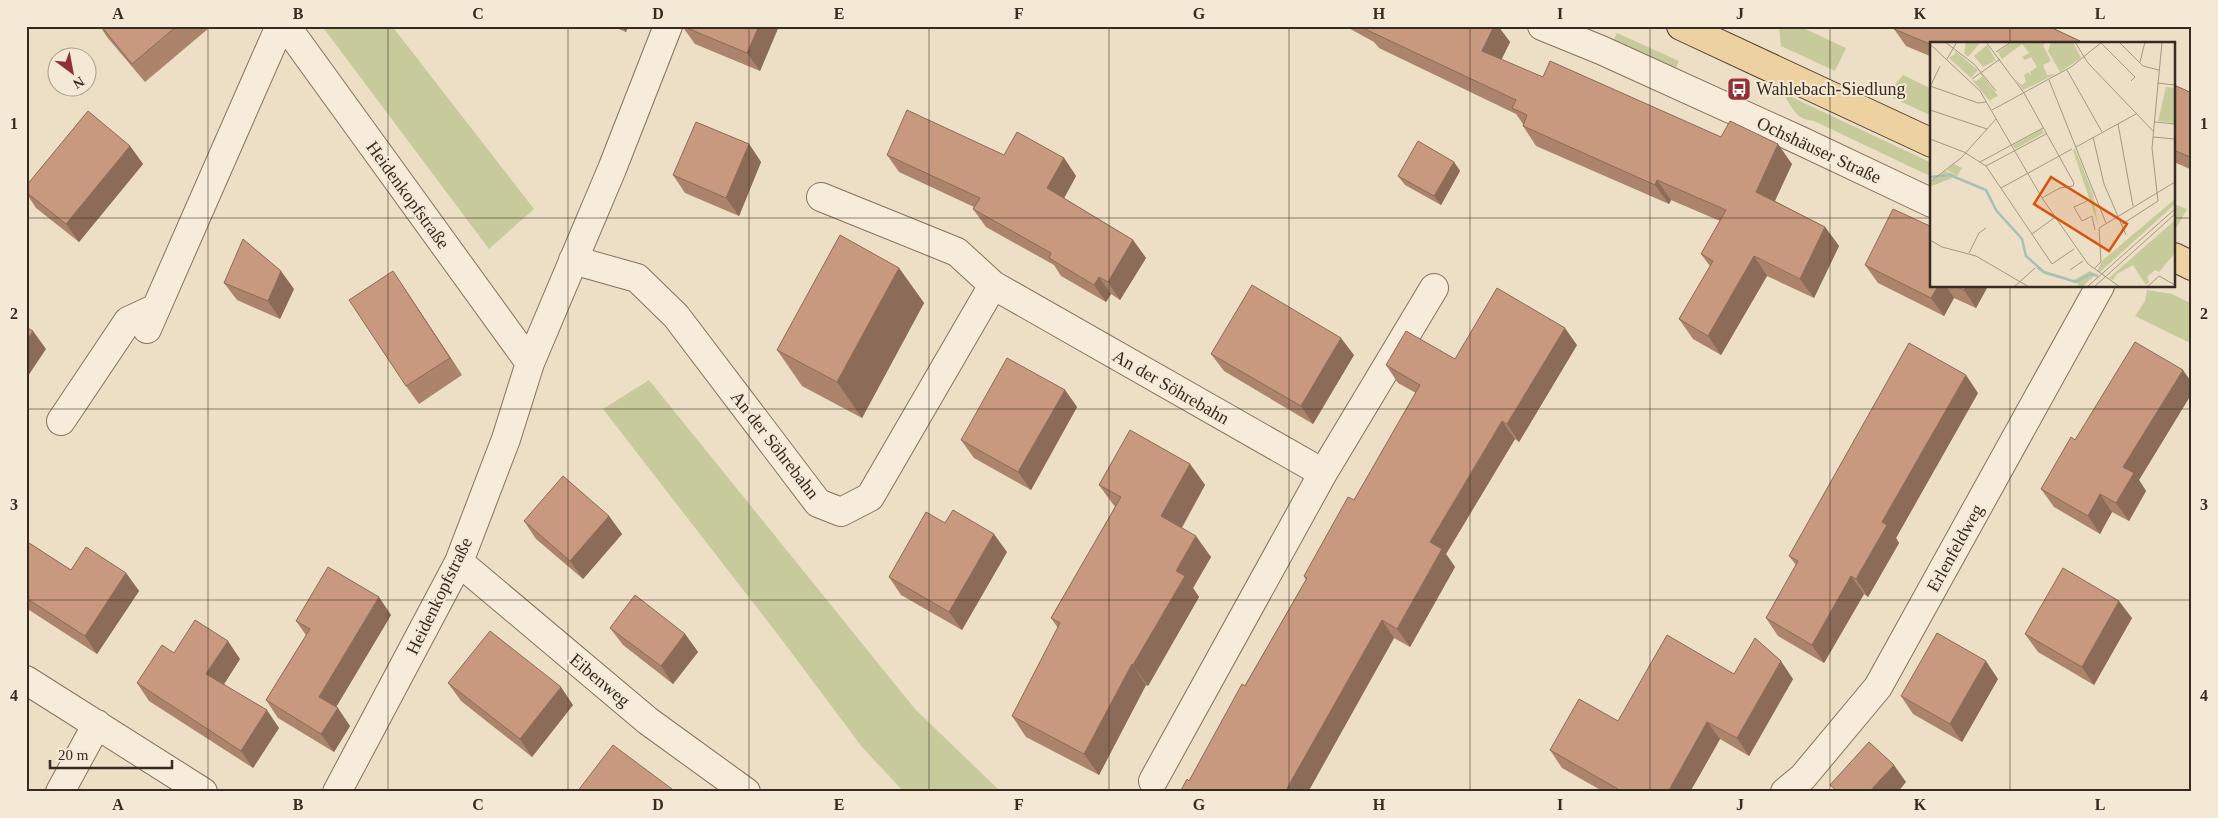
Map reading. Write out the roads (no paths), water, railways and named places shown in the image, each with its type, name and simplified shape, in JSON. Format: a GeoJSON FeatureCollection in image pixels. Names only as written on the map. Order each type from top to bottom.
{"type":"FeatureCollection","features":[{"type":"Feature","properties":{"kind":"main road"},"geometry":{"type":"LineString","coordinates":[[1681,26],[1930,142]]}},
{"type":"Feature","properties":{"kind":"main road"},"geometry":{"type":"LineString","coordinates":[[2176,258],[2192,266]]}},
{"type":"Feature","properties":{"kind":"street"},"geometry":{"type":"LineString","coordinates":[[61,421],[128,321],[152,318],[280,26]]}},
{"type":"Feature","properties":{"kind":"street","name":"Heidenkopfstraße"},"geometry":{"type":"LineString","coordinates":[[286,26],[530,363]]}},
{"type":"Feature","properties":{"kind":"street","name":"Heidenkopfstraße"},"geometry":{"type":"LineString","coordinates":[[337,792],[459,562],[506,439],[530,363],[612,169],[668,26]]}},
{"type":"Feature","properties":{"kind":"street","name":"Ochshäuser Straße"},"geometry":{"type":"LineString","coordinates":[[1542,26],[1601,50],[1930,202]]}},
{"type":"Feature","properties":{"kind":"street","name":"An der Söhrebahn"},"geometry":{"type":"LineString","coordinates":[[821,197],[957,252],[993,285],[1323,473]]}},
{"type":"Feature","properties":{"kind":"street","name":"An der Söhrebahn"},"geometry":{"type":"LineString","coordinates":[[573,260],[636,278],[676,316],[818,503],[841,512],[870,497],[993,285]]}},
{"type":"Feature","properties":{"kind":"street"},"geometry":{"type":"LineString","coordinates":[[1153,782],[1323,473],[1434,288]]}},
{"type":"Feature","properties":{"kind":"street","name":"Erlenfeldweg"},"geometry":{"type":"LineString","coordinates":[[1786,792],[1803,777],[1878,687],[2099,288]]}},
{"type":"Feature","properties":{"kind":"street","name":"Eibenweg"},"geometry":{"type":"LineString","coordinates":[[459,562],[648,721],[746,792]]}},
{"type":"Feature","properties":{"kind":"street"},"geometry":{"type":"LineString","coordinates":[[26,680],[203,792]]}},
{"type":"Feature","properties":{"kind":"street"},"geometry":{"type":"LineString","coordinates":[[60,792],[97,724]]}},
{"type":"Feature","properties":{"kind":"place","name":"Wahlebach-Siedlung"},"geometry":{"type":"Point","coordinates":[1739,89]}}]}
